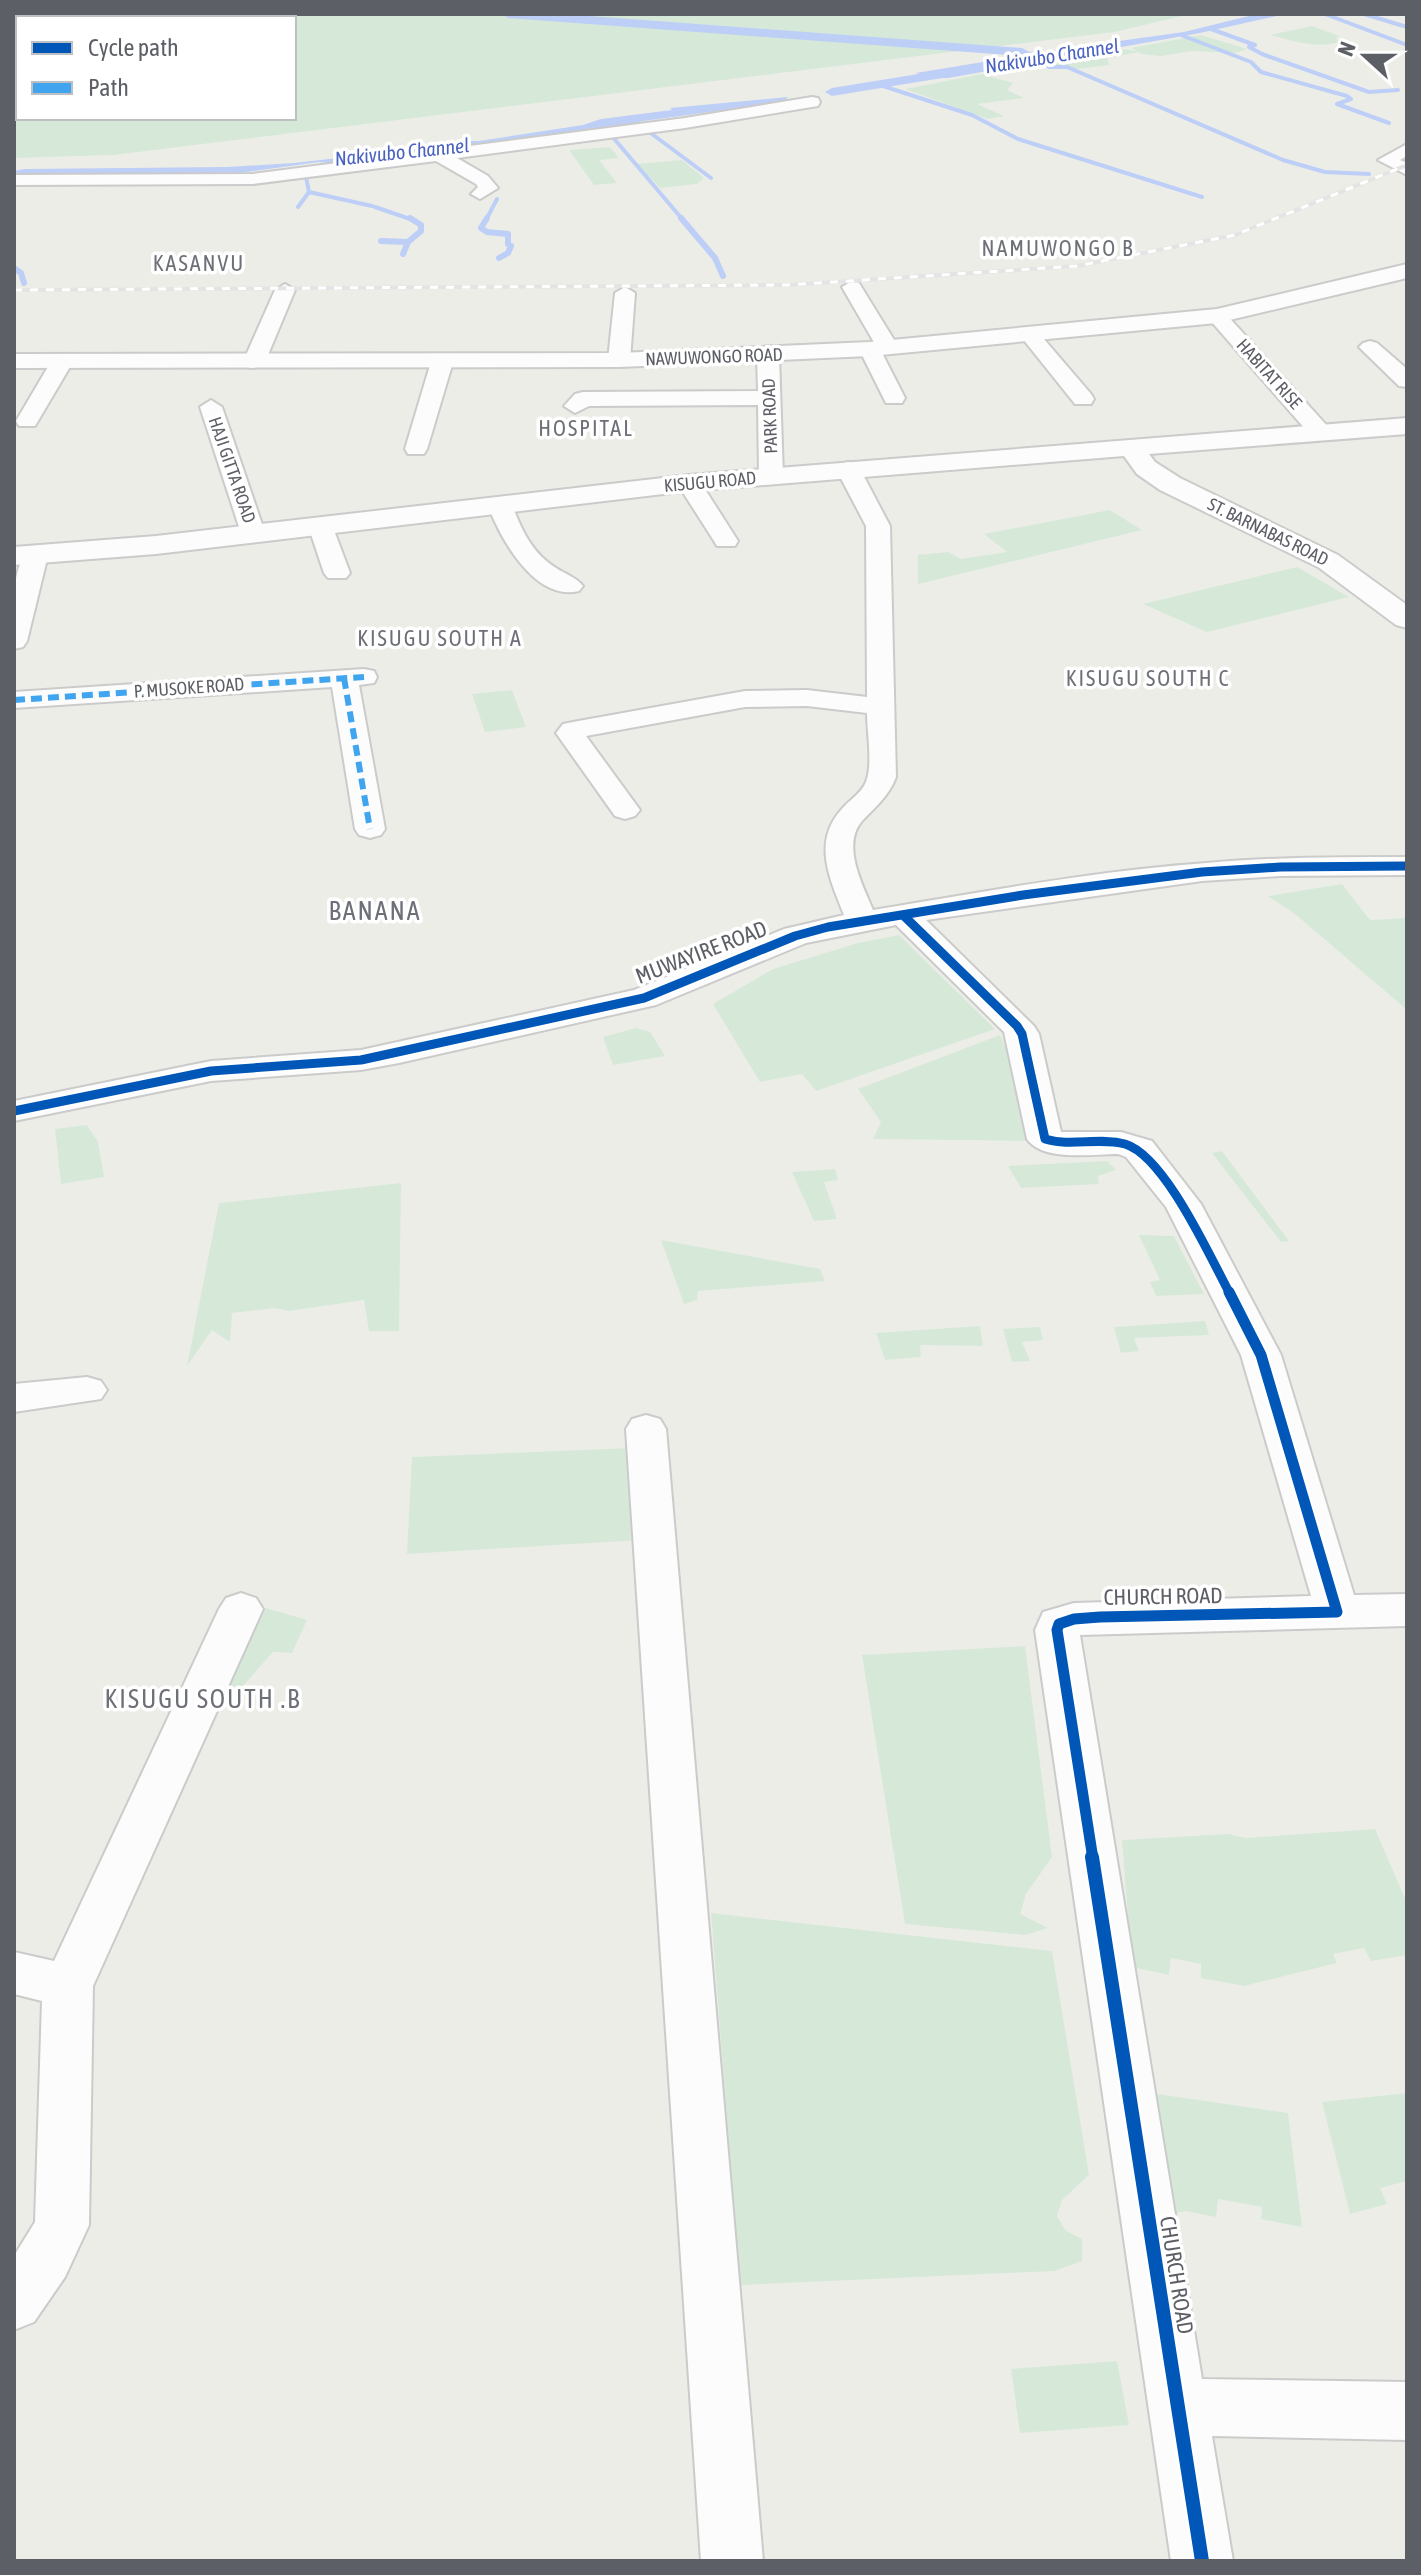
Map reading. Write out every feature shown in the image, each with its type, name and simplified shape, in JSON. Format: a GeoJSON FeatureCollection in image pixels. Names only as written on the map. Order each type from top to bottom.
{"type":"FeatureCollection","features":[{"type":"Feature","properties":{"kind":"street"},"geometry":{"type":"LineString","coordinates":[[14,180],[236,180],[685,123],[812,102]]}},
{"type":"Feature","properties":{"kind":"street"},"geometry":{"type":"LineString","coordinates":[[1407,149],[1387,160],[1407,170]]}},
{"type":"Feature","properties":{"kind":"street"},"geometry":{"type":"LineString","coordinates":[[439,155],[482,180],[489,188],[480,194]]}},
{"type":"Feature","properties":{"kind":"street","name":"NAWUWONGO ROAD"},"geometry":{"type":"LineString","coordinates":[[14,361],[442,362],[768,356],[1217,316],[1407,271]]}},
{"type":"Feature","properties":{"kind":"street"},"geometry":{"type":"LineString","coordinates":[[852,287],[879,348],[894,398]]}},
{"type":"Feature","properties":{"kind":"street"},"geometry":{"type":"LineString","coordinates":[[254,362],[285,290]]}},
{"type":"Feature","properties":{"kind":"street"},"geometry":{"type":"LineString","coordinates":[[619,360],[625,293]]}},
{"type":"Feature","properties":{"kind":"street","name":"HABITAT RISE"},"geometry":{"type":"LineString","coordinates":[[1217,316],[1321,433]]}},
{"type":"Feature","properties":{"kind":"street"},"geometry":{"type":"LineString","coordinates":[[1030,335],[1083,399]]}},
{"type":"Feature","properties":{"kind":"street"},"geometry":{"type":"LineString","coordinates":[[1370,347],[1407,381]]}},
{"type":"Feature","properties":{"kind":"street","name":"PARK ROAD"},"geometry":{"type":"LineString","coordinates":[[768,356],[771,476]]}},
{"type":"Feature","properties":{"kind":"street"},"geometry":{"type":"LineString","coordinates":[[27,421],[63,360]]}},
{"type":"Feature","properties":{"kind":"street"},"geometry":{"type":"LineString","coordinates":[[416,449],[442,362]]}},
{"type":"Feature","properties":{"kind":"street"},"geometry":{"type":"LineString","coordinates":[[575,406],[583,399],[769,398]]}},
{"type":"Feature","properties":{"kind":"street","name":"HAJI GITTA ROAD"},"geometry":{"type":"LineString","coordinates":[[211,407],[253,533]]}},
{"type":"Feature","properties":{"kind":"street","name":"KISUGU ROAD"},"geometry":{"type":"LineString","coordinates":[[25,555],[253,533],[689,483],[1407,426]]}},
{"type":"Feature","properties":{"kind":"street","name":"ST. BARNABAS ROAD"},"geometry":{"type":"LineString","coordinates":[[1130,447],[1146,468],[1170,484],[1328,561],[1407,619]]}},
{"type":"Feature","properties":{"kind":"street"},"geometry":{"type":"LineString","coordinates":[[848,469],[878,526],[883,707],[881,783],[843,825],[838,846],[882,918],[1017,1026],[1022,1034],[1045,1139],[1058,1143],[1121,1143],[1139,1149],[1183,1204],[1261,1355],[1337,1612],[1407,1610]]}},
{"type":"Feature","properties":{"kind":"street"},"geometry":{"type":"LineString","coordinates":[[689,483],[726,541]]}},
{"type":"Feature","properties":{"kind":"street"},"geometry":{"type":"LineString","coordinates":[[500,505],[515,545],[541,572],[570,586]]}},
{"type":"Feature","properties":{"kind":"street"},"geometry":{"type":"LineString","coordinates":[[320,525],[337,573]]}},
{"type":"Feature","properties":{"kind":"street"},"geometry":{"type":"LineString","coordinates":[[14,641],[25,555]]}},
{"type":"Feature","properties":{"kind":"street","name":"P. MUSOKE ROAD"},"geometry":{"type":"LineString","coordinates":[[14,700],[354,677],[370,829]]}},
{"type":"Feature","properties":{"kind":"street"},"geometry":{"type":"LineString","coordinates":[[625,810],[570,733],[573,730],[745,699],[780,697],[883,707]]}},
{"type":"Feature","properties":{"kind":"street","name":"MUWAYIRE ROAD"},"geometry":{"type":"LineString","coordinates":[[14,1111],[211,1071],[361,1060],[399,1053],[644,998],[795,936],[882,918],[1023,895],[1202,872],[1280,867],[1407,866]]}},
{"type":"Feature","properties":{"kind":"street"},"geometry":{"type":"LineString","coordinates":[[14,1398],[87,1390]]}},
{"type":"Feature","properties":{"kind":"street"},"geometry":{"type":"LineString","coordinates":[[646,1429],[732,2561]]}},
{"type":"Feature","properties":{"kind":"street"},"geometry":{"type":"LineString","coordinates":[[14,2303],[45,2259],[62,2225],[68,1986],[241,1609]]}},
{"type":"Feature","properties":{"kind":"street","name":"CHURCH ROAD"},"geometry":{"type":"LineString","coordinates":[[1202,2561],[1057,1630],[1059,1624],[1066,1621],[1087,1618],[1337,1612]]}},
{"type":"Feature","properties":{"kind":"street"},"geometry":{"type":"LineString","coordinates":[[14,1973],[68,1986]]}},
{"type":"Feature","properties":{"kind":"street"},"geometry":{"type":"LineString","coordinates":[[1178,2407],[1407,2411]]}},
{"type":"Feature","properties":{"kind":"green space"},"geometry":{"type":"Polygon","coordinates":[[[14,14],[1191,14],[1114,32],[113,155],[14,158],[14,14]]]}},
{"type":"Feature","properties":{"kind":"green space"},"geometry":{"type":"Polygon","coordinates":[[[1312,26],[1339,36],[1335,39],[1342,41],[1315,45],[1270,35],[1312,26]]]}},
{"type":"Feature","properties":{"kind":"green space"},"geometry":{"type":"Polygon","coordinates":[[[1201,35],[1247,49],[1235,53],[1193,51],[1161,56],[1142,54],[1131,48],[1201,35]]]}},
{"type":"Feature","properties":{"kind":"green space"},"geometry":{"type":"Polygon","coordinates":[[[1126,49],[1139,52],[1107,58],[1109,65],[1076,69],[1045,62],[1126,49]]]}},
{"type":"Feature","properties":{"kind":"green space"},"geometry":{"type":"Polygon","coordinates":[[[982,74],[1013,83],[1007,90],[1024,98],[977,104],[1004,116],[988,119],[905,89],[982,74]]]}},
{"type":"Feature","properties":{"kind":"green space"},"geometry":{"type":"Polygon","coordinates":[[[610,147],[619,158],[599,160],[617,183],[594,185],[569,150],[610,147]]]}},
{"type":"Feature","properties":{"kind":"green space"},"geometry":{"type":"Polygon","coordinates":[[[682,160],[704,178],[697,184],[660,188],[637,164],[682,160]]]}},
{"type":"Feature","properties":{"kind":"green space"},"geometry":{"type":"Polygon","coordinates":[[[1110,510],[1142,530],[918,584],[918,555],[948,552],[961,559],[1007,552],[984,534],[1110,510]]]}},
{"type":"Feature","properties":{"kind":"green space"},"geometry":{"type":"Polygon","coordinates":[[[1297,567],[1349,597],[1207,632],[1143,604],[1297,567]]]}},
{"type":"Feature","properties":{"kind":"green space"},"geometry":{"type":"Polygon","coordinates":[[[512,690],[526,727],[485,732],[472,694],[512,690]]]}},
{"type":"Feature","properties":{"kind":"green space"},"geometry":{"type":"Polygon","coordinates":[[[1342,884],[1370,920],[1407,918],[1407,1010],[1295,914],[1268,896],[1342,884]]]}},
{"type":"Feature","properties":{"kind":"green space"},"geometry":{"type":"Polygon","coordinates":[[[899,935],[995,1029],[816,1091],[802,1074],[760,1082],[713,1004],[773,969],[858,943],[899,935]]]}},
{"type":"Feature","properties":{"kind":"green space"},"geometry":{"type":"Polygon","coordinates":[[[636,1028],[650,1032],[665,1056],[613,1065],[603,1037],[636,1028]]]}},
{"type":"Feature","properties":{"kind":"green space"},"geometry":{"type":"Polygon","coordinates":[[[1000,1035],[1018,1076],[1030,1141],[873,1139],[881,1122],[858,1089],[1000,1035]]]}},
{"type":"Feature","properties":{"kind":"green space"},"geometry":{"type":"Polygon","coordinates":[[[87,1125],[98,1142],[104,1177],[61,1184],[55,1129],[87,1125]]]}},
{"type":"Feature","properties":{"kind":"green space"},"geometry":{"type":"Polygon","coordinates":[[[1222,1151],[1289,1241],[1281,1242],[1212,1153],[1222,1151]]]}},
{"type":"Feature","properties":{"kind":"green space"},"geometry":{"type":"Polygon","coordinates":[[[1107,1161],[1116,1170],[1098,1176],[1099,1184],[1021,1188],[1008,1166],[1107,1161]]]}},
{"type":"Feature","properties":{"kind":"green space"},"geometry":{"type":"Polygon","coordinates":[[[835,1169],[838,1180],[824,1182],[837,1219],[814,1221],[792,1172],[835,1169]]]}},
{"type":"Feature","properties":{"kind":"green space"},"geometry":{"type":"Polygon","coordinates":[[[401,1183],[399,1331],[369,1331],[364,1300],[289,1311],[274,1308],[232,1313],[230,1342],[212,1330],[187,1366],[219,1203],[401,1183]]]}},
{"type":"Feature","properties":{"kind":"green space"},"geometry":{"type":"Polygon","coordinates":[[[1139,1235],[1174,1236],[1204,1294],[1156,1296],[1150,1282],[1160,1280],[1139,1235]]]}},
{"type":"Feature","properties":{"kind":"green space"},"geometry":{"type":"Polygon","coordinates":[[[661,1240],[820,1269],[825,1281],[698,1291],[697,1300],[684,1304],[661,1240]]]}},
{"type":"Feature","properties":{"kind":"green space"},"geometry":{"type":"Polygon","coordinates":[[[1205,1321],[1209,1335],[1134,1338],[1139,1351],[1121,1353],[1114,1327],[1205,1321]]]}},
{"type":"Feature","properties":{"kind":"green space"},"geometry":{"type":"Polygon","coordinates":[[[980,1326],[983,1346],[920,1345],[921,1357],[885,1360],[876,1333],[980,1326]]]}},
{"type":"Feature","properties":{"kind":"green space"},"geometry":{"type":"Polygon","coordinates":[[[1040,1327],[1043,1340],[1022,1342],[1030,1361],[1012,1362],[1003,1329],[1040,1327]]]}},
{"type":"Feature","properties":{"kind":"green space"},"geometry":{"type":"Polygon","coordinates":[[[631,1448],[640,1540],[407,1554],[412,1457],[631,1448]]]}},
{"type":"Feature","properties":{"kind":"green space"},"geometry":{"type":"Polygon","coordinates":[[[266,1608],[307,1620],[292,1653],[273,1652],[242,1687],[219,1693],[266,1608]]]}},
{"type":"Feature","properties":{"kind":"green space"},"geometry":{"type":"Polygon","coordinates":[[[1025,1646],[1052,1857],[1026,1894],[1020,1914],[1048,1928],[1025,1935],[905,1924],[862,1655],[1025,1646]]]}},
{"type":"Feature","properties":{"kind":"green space"},"geometry":{"type":"Polygon","coordinates":[[[1375,1829],[1407,1903],[1407,1955],[1371,1961],[1364,1948],[1333,1954],[1337,1963],[1244,1986],[1201,1978],[1201,1964],[1171,1958],[1169,1975],[1132,1967],[1122,1840],[1228,1834],[1246,1838],[1375,1829]]]}},
{"type":"Feature","properties":{"kind":"green space"},"geometry":{"type":"Polygon","coordinates":[[[711,1913],[1052,1951],[1089,2175],[1062,2200],[1057,2216],[1066,2231],[1082,2239],[1082,2261],[1054,2271],[740,2285],[711,1913]]]}},
{"type":"Feature","properties":{"kind":"green space"},"geometry":{"type":"Polygon","coordinates":[[[1137,2091],[1288,2113],[1302,2227],[1261,2219],[1262,2207],[1218,2199],[1216,2217],[1185,2211],[1161,2216],[1137,2091]]]}},
{"type":"Feature","properties":{"kind":"green space"},"geometry":{"type":"Polygon","coordinates":[[[1407,2093],[1407,2181],[1380,2188],[1387,2204],[1350,2214],[1322,2102],[1407,2093]]]}},
{"type":"Feature","properties":{"kind":"green space"},"geometry":{"type":"Polygon","coordinates":[[[1117,2361],[1129,2425],[1020,2433],[1011,2369],[1117,2361]]]}},
{"type":"Feature","properties":{"kind":"water"},"geometry":{"type":"Polygon","coordinates":[[[1257,14],[1286,14],[1200,33],[948,78],[932,78],[916,73],[1025,55],[978,50],[1040,52],[1184,32],[1257,14]]]}},
{"type":"Feature","properties":{"kind":"water"},"geometry":{"type":"Polygon","coordinates":[[[788,97],[784,102],[643,121],[612,130],[565,133],[338,164],[319,162],[225,175],[14,177],[14,171],[24,169],[227,167],[294,163],[440,141],[479,141],[672,110],[670,108],[788,97]]]}},
{"type":"Feature","properties":{"kind":"waterway"},"geometry":{"type":"LineString","coordinates":[[508,14],[1022,52]]}},
{"type":"Feature","properties":{"kind":"waterway"},"geometry":{"type":"LineString","coordinates":[[1325,14],[1407,45]]}},
{"type":"Feature","properties":{"kind":"waterway"},"geometry":{"type":"LineString","coordinates":[[1364,14],[1407,27]]}},
{"type":"Feature","properties":{"kind":"waterway"},"geometry":{"type":"LineString","coordinates":[[1211,29],[1255,45],[1249,47],[1262,54],[1369,92],[1398,90]]}},
{"type":"Feature","properties":{"kind":"waterway"},"geometry":{"type":"LineString","coordinates":[[1181,35],[1251,62],[1261,72],[1347,96],[1351,99],[1337,104],[1389,123]]}},
{"type":"Feature","properties":{"kind":"waterway"},"geometry":{"type":"LineString","coordinates":[[1046,54],[1040,59],[1049,67],[1067,67],[1283,160],[1325,172],[1369,174]]}},
{"type":"Feature","properties":{"kind":"waterway","name":"Nakivubo Channel"},"geometry":{"type":"LineString","coordinates":[[832,92],[974,69]]}},
{"type":"Feature","properties":{"kind":"waterway"},"geometry":{"type":"LineString","coordinates":[[880,85],[972,115],[1018,139],[1202,197]]}},
{"type":"Feature","properties":{"kind":"waterway"},"geometry":{"type":"LineString","coordinates":[[648,131],[711,178]]}},
{"type":"Feature","properties":{"kind":"waterway"},"geometry":{"type":"LineString","coordinates":[[611,135],[683,220]]}},
{"type":"Feature","properties":{"kind":"waterway"},"geometry":{"type":"LineString","coordinates":[[305,172],[309,192]]}},
{"type":"Feature","properties":{"kind":"waterway"},"geometry":{"type":"LineString","coordinates":[[298,207],[309,192]]}},
{"type":"Feature","properties":{"kind":"waterway"},"geometry":{"type":"LineString","coordinates":[[309,192],[372,206]]}},
{"type":"Feature","properties":{"kind":"waterway"},"geometry":{"type":"LineString","coordinates":[[486,220],[497,199]]}},
{"type":"Feature","properties":{"kind":"waterway"},"geometry":{"type":"LineString","coordinates":[[375,207],[413,220]]}},
{"type":"Feature","properties":{"kind":"waterway"},"geometry":{"type":"LineString","coordinates":[[408,242],[421,231],[421,225],[410,218]]}},
{"type":"Feature","properties":{"kind":"waterway"},"geometry":{"type":"LineString","coordinates":[[487,218],[481,228],[487,232],[508,234],[508,244],[511,246],[508,253],[499,258]]}},
{"type":"Feature","properties":{"kind":"waterway"},"geometry":{"type":"LineString","coordinates":[[681,218],[715,258],[723,276]]}},
{"type":"Feature","properties":{"kind":"waterway"},"geometry":{"type":"LineString","coordinates":[[381,241],[408,242]]}},
{"type":"Feature","properties":{"kind":"waterway"},"geometry":{"type":"LineString","coordinates":[[403,254],[408,242]]}},
{"type":"Feature","properties":{"kind":"waterway"},"geometry":{"type":"LineString","coordinates":[[14,268],[21,273],[24,283]]}},
{"type":"Feature","properties":{"kind":"railway"},"geometry":{"type":"LineString","coordinates":[[14,290],[788,285],[1077,266],[1235,235],[1407,165]]}},
{"type":"Feature","properties":{"kind":"marked path"},"geometry":{"type":"LineString","coordinates":[[14,700],[364,677]]}},
{"type":"Feature","properties":{"kind":"marked path"},"geometry":{"type":"LineString","coordinates":[[344,678],[370,829]]}},
{"type":"Feature","properties":{"kind":"cycle path"},"geometry":{"type":"LineString","coordinates":[[14,1111],[211,1071],[361,1060],[644,998],[795,936],[828,927],[1023,895],[1202,872],[1280,867],[1407,866]]}},
{"type":"Feature","properties":{"kind":"cycle path"},"geometry":{"type":"LineString","coordinates":[[903,915],[1017,1026],[1022,1034],[1045,1139],[1058,1143],[1121,1143],[1139,1149],[1183,1204],[1261,1355],[1337,1612],[1100,1617],[1074,1619],[1059,1624],[1057,1630],[1202,2561]]}},
{"type":"Feature","properties":{"kind":"district","name":"NAMUWONGO B"},"geometry":{"type":"Point","coordinates":[1058,248]}},
{"type":"Feature","properties":{"kind":"district","name":"KASANVU"},"geometry":{"type":"Point","coordinates":[199,263]}},
{"type":"Feature","properties":{"kind":"district","name":"HOSPITAL"},"geometry":{"type":"Point","coordinates":[586,428]}},
{"type":"Feature","properties":{"kind":"district","name":"KISUGU SOUTH A"},"geometry":{"type":"Point","coordinates":[440,638]}},
{"type":"Feature","properties":{"kind":"district","name":"KISUGU SOUTH C"},"geometry":{"type":"Point","coordinates":[1148,678]}},
{"type":"Feature","properties":{"kind":"district","name":"BANANA"},"geometry":{"type":"Point","coordinates":[375,911]}},
{"type":"Feature","properties":{"kind":"district","name":"KISUGU SOUTH .B"},"geometry":{"type":"Point","coordinates":[203,1699]}}]}
